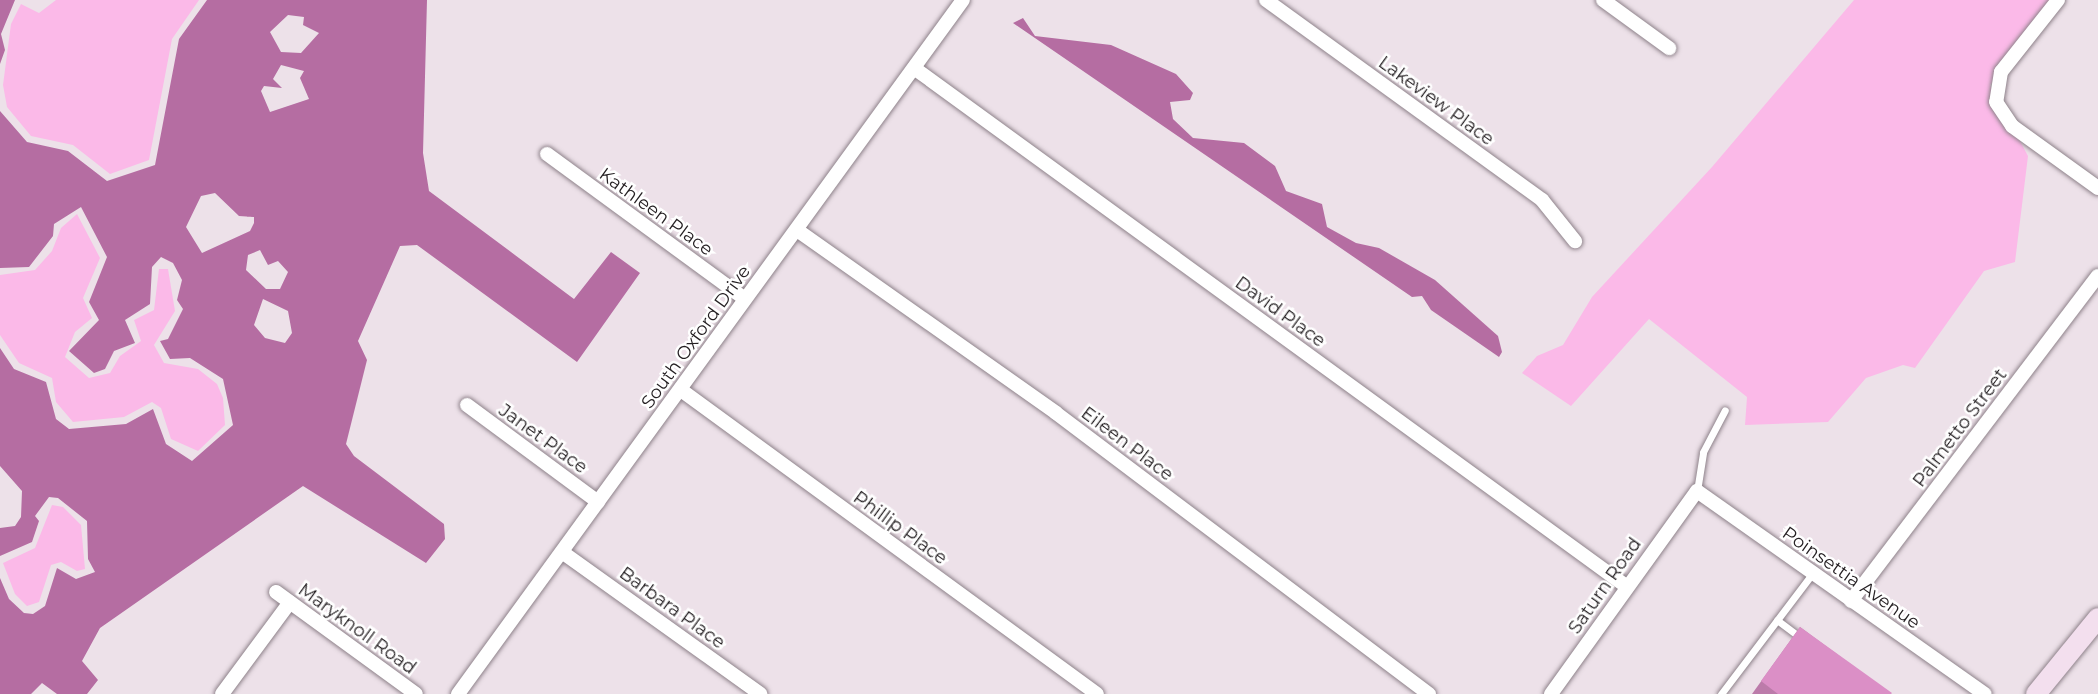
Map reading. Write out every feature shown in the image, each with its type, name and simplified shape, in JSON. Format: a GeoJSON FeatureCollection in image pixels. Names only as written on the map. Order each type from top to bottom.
{"type":"FeatureCollection","features":[{"type":"Feature","properties":{"kind":"main road"},"geometry":{"type":"LineString","coordinates":[[2036,694],[2098,618]]}},
{"type":"Feature","properties":{"kind":"street","name":"South Oxford Drive"},"geometry":{"type":"LineString","coordinates":[[458,694],[963,0]]}},
{"type":"Feature","properties":{"kind":"street","name":"Lakeview Place"},"geometry":{"type":"LineString","coordinates":[[1266,0],[1542,200],[1575,241]]}},
{"type":"Feature","properties":{"kind":"street"},"geometry":{"type":"LineString","coordinates":[[1603,0],[1668,48]]}},
{"type":"Feature","properties":{"kind":"street"},"geometry":{"type":"LineString","coordinates":[[2058,0],[2001,72],[1996,94],[2000,112],[2012,126],[2098,188]]}},
{"type":"Feature","properties":{"kind":"street","name":"David Place"},"geometry":{"type":"LineString","coordinates":[[914,68],[1626,586]]}},
{"type":"Feature","properties":{"kind":"street","name":"Kathleen Place"},"geometry":{"type":"LineString","coordinates":[[547,154],[745,299]]}},
{"type":"Feature","properties":{"kind":"street","name":"Eileen Place"},"geometry":{"type":"LineString","coordinates":[[797,230],[1056,413],[1429,694]]}},
{"type":"Feature","properties":{"kind":"street","name":"Palmetto Street"},"geometry":{"type":"LineString","coordinates":[[1851,601],[2098,276]]}},
{"type":"Feature","properties":{"kind":"street","name":"Phillip Place"},"geometry":{"type":"LineString","coordinates":[[681,390],[1097,694]]}},
{"type":"Feature","properties":{"kind":"street","name":"Janet Place"},"geometry":{"type":"LineString","coordinates":[[467,405],[598,502]]}},
{"type":"Feature","properties":{"kind":"street","name":"Saturn Road"},"geometry":{"type":"LineString","coordinates":[[1551,694],[1693,495]]}},
{"type":"Feature","properties":{"kind":"street","name":"Poinsettia Avenue"},"geometry":{"type":"LineString","coordinates":[[1693,495],[1985,694]]}},
{"type":"Feature","properties":{"kind":"street","name":"Barbara Place"},"geometry":{"type":"LineString","coordinates":[[562,552],[760,694]]}},
{"type":"Feature","properties":{"kind":"street","name":"Maryknoll Road"},"geometry":{"type":"LineString","coordinates":[[276,592],[416,694]]}},
{"type":"Feature","properties":{"kind":"street"},"geometry":{"type":"LineString","coordinates":[[222,694],[290,602]]}},
{"type":"Feature","properties":{"kind":"lane"},"geometry":{"type":"LineString","coordinates":[[1693,495],[1702,452],[1725,410]]}},
{"type":"Feature","properties":{"kind":"lane"},"geometry":{"type":"LineString","coordinates":[[1721,694],[1812,574]]}},
{"type":"Feature","properties":{"kind":"lane"},"geometry":{"type":"LineString","coordinates":[[1777,620],[1814,647]]}},
{"type":"Feature","properties":{"kind":"shaded area"},"geometry":{"type":"Polygon","coordinates":[[[0,0],[15,0],[1,34],[5,50],[0,64],[0,0]]]}},
{"type":"Feature","properties":{"kind":"shaded area"},"geometry":{"type":"Polygon","coordinates":[[[56,0],[199,0],[172,39],[149,160],[110,174],[73,145],[31,136],[7,107],[3,85],[11,24],[21,4],[39,13],[56,0]]]}},
{"type":"Feature","properties":{"kind":"shaded area"},"geometry":{"type":"Polygon","coordinates":[[[207,0],[427,0],[423,153],[429,191],[574,299],[611,252],[640,273],[577,362],[417,245],[400,246],[358,341],[367,360],[346,444],[354,456],[444,524],[445,539],[426,563],[303,486],[100,628],[82,661],[98,680],[87,694],[57,694],[42,683],[31,694],[0,694],[0,578],[9,599],[24,613],[33,614],[45,606],[57,568],[76,579],[95,572],[88,559],[87,521],[58,498],[49,497],[35,516],[39,521],[32,542],[0,556],[0,528],[15,526],[21,517],[22,491],[0,466],[0,348],[14,369],[46,382],[56,419],[69,429],[126,424],[153,409],[166,444],[192,461],[233,425],[223,379],[190,358],[170,359],[160,341],[168,339],[183,309],[177,300],[182,280],[173,263],[161,257],[152,267],[150,304],[125,320],[135,343],[114,351],[105,369],[94,373],[69,351],[99,320],[89,302],[107,257],[81,207],[54,224],[53,236],[29,267],[0,268],[0,111],[27,142],[68,151],[107,181],[155,165],[179,39],[207,0]],[[288,15],[270,32],[281,52],[301,53],[319,33],[303,25],[304,17],[288,15]],[[281,65],[273,79],[282,88],[264,86],[261,91],[270,112],[309,99],[300,78],[304,71],[281,65]],[[215,193],[201,196],[186,227],[202,253],[250,231],[254,217],[239,216],[215,193]],[[260,250],[248,255],[246,270],[266,289],[280,289],[288,272],[278,261],[268,265],[260,250]],[[263,299],[254,325],[265,338],[285,343],[292,333],[288,311],[263,299]]]}},
{"type":"Feature","properties":{"kind":"shaded area"},"geometry":{"type":"Polygon","coordinates":[[[1854,0],[2058,0],[1990,85],[2028,156],[2015,262],[1984,271],[1915,368],[1903,365],[1866,378],[1828,422],[1745,425],[1747,397],[1649,319],[1571,406],[1522,373],[1537,356],[1563,345],[1592,297],[1712,167],[1854,0]]]}},
{"type":"Feature","properties":{"kind":"shaded area"},"geometry":{"type":"Polygon","coordinates":[[[1023,18],[1035,36],[1111,45],[1176,74],[1193,93],[1190,100],[1170,102],[1173,119],[1193,138],[1244,143],[1275,166],[1286,191],[1322,204],[1327,227],[1356,243],[1379,248],[1435,280],[1498,336],[1502,352],[1499,357],[1431,310],[1422,296],[1412,297],[1013,23],[1023,18]]]}},
{"type":"Feature","properties":{"kind":"shaded area"},"geometry":{"type":"Polygon","coordinates":[[[77,214],[100,258],[83,298],[92,318],[75,332],[65,357],[89,378],[110,373],[120,356],[141,341],[134,320],[154,310],[159,269],[168,269],[175,311],[154,345],[164,363],[198,369],[217,384],[223,398],[225,425],[198,451],[171,439],[161,408],[152,402],[124,417],[73,422],[56,402],[52,378],[19,363],[0,335],[0,275],[35,270],[52,251],[61,228],[77,214]]]}},
{"type":"Feature","properties":{"kind":"shaded area"},"geometry":{"type":"Polygon","coordinates":[[[52,505],[63,507],[81,525],[85,569],[77,571],[61,562],[51,565],[39,602],[27,606],[15,594],[3,563],[35,548],[52,505]]]}},
{"type":"Feature","properties":{"kind":"building"},"geometry":{"type":"Polygon","coordinates":[[[1800,627],[1892,693],[1778,694],[1761,681],[1800,627]]]}}]}
